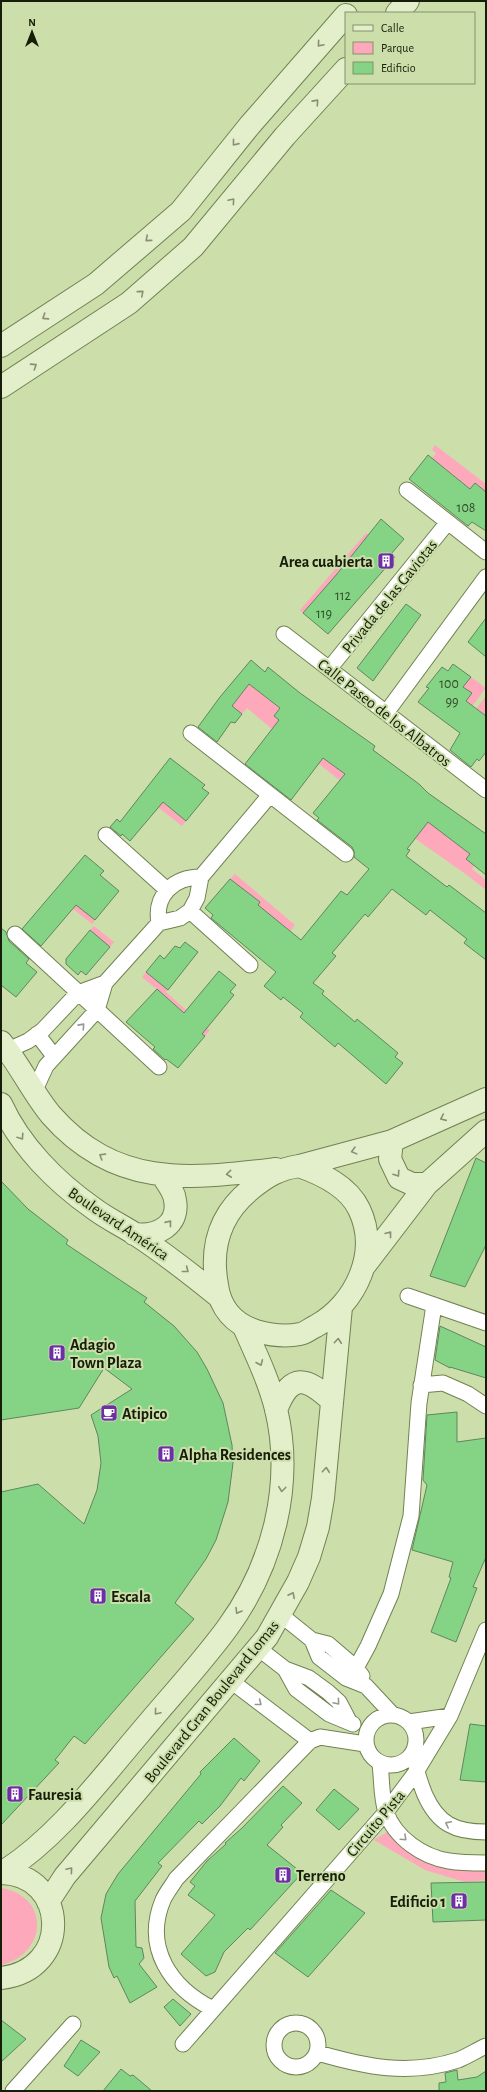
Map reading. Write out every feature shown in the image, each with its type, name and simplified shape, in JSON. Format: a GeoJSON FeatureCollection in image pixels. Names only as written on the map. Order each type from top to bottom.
{"type":"FeatureCollection","features":[{"type":"Feature","properties":{"kind":"main road"},"geometry":{"type":"LineString","coordinates":[[349,12],[358,1]]}},
{"type":"Feature","properties":{"kind":"main road"},"geometry":{"type":"LineString","coordinates":[[398,12],[408,1]]}},
{"type":"Feature","properties":{"kind":"main road"},"geometry":{"type":"LineString","coordinates":[[1,346],[96,284],[181,210],[250,125],[345,16]]}},
{"type":"Feature","properties":{"kind":"main road"},"geometry":{"type":"LineString","coordinates":[[1,387],[129,303],[193,248],[285,136],[345,70]]}},
{"type":"Feature","properties":{"kind":"main road"},"geometry":{"type":"LineString","coordinates":[[4,1046],[34,1092],[51,1114],[68,1132],[108,1160],[131,1170],[162,1175],[217,1176],[290,1167],[392,1141],[486,1099]]}},
{"type":"Feature","properties":{"kind":"main road","name":"Boulevard América"},"geometry":{"type":"LineString","coordinates":[[1,1104],[30,1150],[66,1188],[94,1209],[176,1262],[218,1296]]}},
{"type":"Feature","properties":{"kind":"main road"},"geometry":{"type":"LineString","coordinates":[[365,1265],[366,1243],[364,1222],[359,1208],[350,1196],[339,1186],[321,1174],[290,1167],[260,1182],[238,1199],[220,1227],[215,1246],[214,1271],[218,1296],[230,1316],[244,1327],[281,1336],[302,1334],[323,1322],[341,1307],[355,1288],[365,1265],[427,1184],[486,1131]]}},
{"type":"Feature","properties":{"kind":"main road"},"geometry":{"type":"LineString","coordinates":[[392,1141],[390,1159],[399,1178],[412,1184],[427,1184]]}},
{"type":"Feature","properties":{"kind":"main road"},"geometry":{"type":"LineString","coordinates":[[134,1234],[148,1234],[162,1230],[170,1224],[173,1218],[176,1211],[175,1200],[162,1175]]}},
{"type":"Feature","properties":{"kind":"main road","name":"Boulevard Gran Boulevard Lomas"},"geometry":{"type":"LineString","coordinates":[[48,1902],[65,1876],[231,1681],[258,1648],[281,1615],[309,1558],[318,1527],[324,1498],[341,1307]]}},
{"type":"Feature","properties":{"kind":"main road","name":"Boulevard Gran Boulevard Lomas"},"geometry":{"type":"LineString","coordinates":[[2,1872],[26,1858],[97,1784],[229,1626],[250,1591],[270,1542],[279,1510],[283,1478],[282,1448],[276,1410],[266,1378],[244,1327]]}},
{"type":"Feature","properties":{"kind":"main road"},"geometry":{"type":"LineString","coordinates":[[276,1410],[286,1388],[295,1383],[304,1382],[313,1385],[332,1401]]}},
{"type":"Feature","properties":{"kind":"main road"},"geometry":{"type":"LineString","coordinates":[[1,1978],[15,1976],[32,1968],[45,1955],[52,1938],[54,1920],[48,1902],[40,1889],[28,1880],[13,1874],[2,1872]]}},
{"type":"Feature","properties":{"kind":"street"},"geometry":{"type":"LineString","coordinates":[[408,490],[486,552]]}},
{"type":"Feature","properties":{"kind":"street","name":"Privada de las Gaviotas"},"geometry":{"type":"LineString","coordinates":[[329,669],[448,522]]}},
{"type":"Feature","properties":{"kind":"street"},"geometry":{"type":"LineString","coordinates":[[386,713],[486,577]]}},
{"type":"Feature","properties":{"kind":"street","name":"Calle Paseo de los Albatros"},"geometry":{"type":"LineString","coordinates":[[284,634],[486,790]]}},
{"type":"Feature","properties":{"kind":"street"},"geometry":{"type":"LineString","coordinates":[[191,733],[346,854]]}},
{"type":"Feature","properties":{"kind":"street"},"geometry":{"type":"LineString","coordinates":[[34,1092],[42,1073],[54,1056],[97,1010],[105,983],[159,923],[180,918],[190,911],[197,898],[201,876],[270,795]]}},
{"type":"Feature","properties":{"kind":"street"},"geometry":{"type":"LineString","coordinates":[[106,835],[166,889]]}},
{"type":"Feature","properties":{"kind":"street"},"geometry":{"type":"LineString","coordinates":[[159,923],[157,913],[159,904],[166,889],[180,880],[189,877],[201,876]]}},
{"type":"Feature","properties":{"kind":"street"},"geometry":{"type":"LineString","coordinates":[[190,911],[250,965]]}},
{"type":"Feature","properties":{"kind":"street"},"geometry":{"type":"LineString","coordinates":[[15,934],[159,1067]]}},
{"type":"Feature","properties":{"kind":"street"},"geometry":{"type":"LineString","coordinates":[[4,1046],[37,1034],[78,993],[105,983]]}},
{"type":"Feature","properties":{"kind":"street"},"geometry":{"type":"LineString","coordinates":[[37,1034],[54,1056]]}},
{"type":"Feature","properties":{"kind":"street"},"geometry":{"type":"LineString","coordinates":[[408,1296],[486,1323]]}},
{"type":"Feature","properties":{"kind":"street"},"geometry":{"type":"LineString","coordinates":[[356,1668],[368,1646],[391,1594],[408,1529],[414,1490],[421,1385],[434,1305]]}},
{"type":"Feature","properties":{"kind":"street"},"geometry":{"type":"LineString","coordinates":[[421,1385],[443,1383],[468,1394],[486,1406]]}},
{"type":"Feature","properties":{"kind":"street"},"geometry":{"type":"LineString","coordinates":[[281,1615],[312,1640],[328,1644],[356,1668],[366,1686],[393,1715]]}},
{"type":"Feature","properties":{"kind":"street","name":"Circuito Pista"},"geometry":{"type":"LineString","coordinates":[[183,2044],[212,2009],[386,1812],[416,1772],[450,1716],[486,1630]]}},
{"type":"Feature","properties":{"kind":"street"},"geometry":{"type":"LineString","coordinates":[[312,1640],[319,1657],[346,1678],[366,1686]]}},
{"type":"Feature","properties":{"kind":"street"},"geometry":{"type":"LineString","coordinates":[[258,1648],[285,1669],[296,1689],[328,1714],[349,1721],[365,1740],[373,1759],[380,1764],[388,1766],[404,1762],[415,1749]]}},
{"type":"Feature","properties":{"kind":"street"},"geometry":{"type":"LineString","coordinates":[[231,1681],[287,1726],[310,1741]]}},
{"type":"Feature","properties":{"kind":"street"},"geometry":{"type":"LineString","coordinates":[[365,1740],[369,1727],[376,1720],[384,1716],[393,1715],[401,1717],[408,1722],[416,1735],[416,1772],[430,1807],[441,1820],[461,1830],[486,1832]]}},
{"type":"Feature","properties":{"kind":"street"},"geometry":{"type":"LineString","coordinates":[[408,1722],[450,1716]]}},
{"type":"Feature","properties":{"kind":"street"},"geometry":{"type":"LineString","coordinates":[[212,2009],[198,2002],[175,1982],[159,1953],[157,1918],[163,1899],[176,1879],[310,1741],[320,1737],[365,1740]]}},
{"type":"Feature","properties":{"kind":"street"},"geometry":{"type":"LineString","coordinates":[[380,1764],[386,1812],[396,1830],[413,1846],[433,1857],[449,1861],[486,1863]]}},
{"type":"Feature","properties":{"kind":"street"},"geometry":{"type":"LineString","coordinates":[[12,2091],[73,2024]]}},
{"type":"Feature","properties":{"kind":"street"},"geometry":{"type":"LineString","coordinates":[[318,2053],[362,2066],[387,2069],[410,2068],[458,2060],[486,2046]]}},
{"type":"Feature","properties":{"kind":"green space"},"geometry":{"type":"Polygon","coordinates":[[[435,445],[486,484],[486,504],[482,489],[475,483],[469,490],[467,489],[468,487],[432,458],[436,453],[432,450],[435,445]]]}},
{"type":"Feature","properties":{"kind":"green space"},"geometry":{"type":"Polygon","coordinates":[[[366,533],[369,535],[337,573],[340,576],[321,593],[303,613],[300,610],[366,533]]]}},
{"type":"Feature","properties":{"kind":"green space"},"geometry":{"type":"Polygon","coordinates":[[[471,677],[486,688],[455,729],[465,702],[472,694],[463,687],[471,677]]]}},
{"type":"Feature","properties":{"kind":"green space"},"geometry":{"type":"Polygon","coordinates":[[[249,684],[280,708],[274,716],[292,730],[430,819],[471,853],[466,859],[474,865],[472,869],[486,880],[486,890],[400,828],[319,764],[286,752],[266,737],[272,729],[247,708],[242,714],[220,697],[229,687],[240,696],[249,684]]]}},
{"type":"Feature","properties":{"kind":"green space"},"geometry":{"type":"Polygon","coordinates":[[[486,696],[486,716],[476,709],[486,696]]]}},
{"type":"Feature","properties":{"kind":"green space"},"geometry":{"type":"Polygon","coordinates":[[[146,789],[186,821],[182,826],[159,808],[156,811],[146,803],[143,806],[136,801],[146,789]]]}},
{"type":"Feature","properties":{"kind":"green space"},"geometry":{"type":"Polygon","coordinates":[[[235,874],[295,925],[290,932],[258,905],[260,902],[250,894],[243,902],[244,890],[230,879],[235,874]]]}},
{"type":"Feature","properties":{"kind":"green space"},"geometry":{"type":"Polygon","coordinates":[[[59,886],[98,917],[92,924],[73,909],[67,916],[59,909],[59,886]]]}},
{"type":"Feature","properties":{"kind":"green space"},"geometry":{"type":"Polygon","coordinates":[[[94,926],[114,942],[110,947],[90,930],[94,926]]]}},
{"type":"Feature","properties":{"kind":"green space"},"geometry":{"type":"Polygon","coordinates":[[[146,972],[169,987],[166,992],[186,1010],[189,1008],[210,1025],[207,1028],[210,1030],[205,1036],[181,1016],[184,1012],[142,977],[146,972]]]}},
{"type":"Feature","properties":{"kind":"green space"},"geometry":{"type":"Polygon","coordinates":[[[387,1832],[436,1860],[486,1867],[486,1880],[465,1882],[425,1870],[374,1840],[387,1832]]]}},
{"type":"Feature","properties":{"kind":"green space"},"geometry":{"type":"Polygon","coordinates":[[[1,1888],[17,1893],[28,1901],[35,1912],[37,1925],[35,1937],[28,1949],[17,1959],[1,1965],[1,1888]]]}},
{"type":"Feature","properties":{"kind":"building"},"geometry":{"type":"Polygon","coordinates":[[[428,455],[470,489],[475,483],[486,492],[486,531],[472,522],[468,526],[409,479],[428,455]]]}},
{"type":"Feature","properties":{"kind":"building"},"geometry":{"type":"Polygon","coordinates":[[[381,519],[404,539],[391,554],[395,557],[328,634],[303,613],[337,574],[381,519]]]}},
{"type":"Feature","properties":{"kind":"building"},"geometry":{"type":"Polygon","coordinates":[[[406,604],[421,615],[373,681],[357,668],[406,604]]]}},
{"type":"Feature","properties":{"kind":"building"},"geometry":{"type":"Polygon","coordinates":[[[486,618],[486,657],[468,642],[486,618]]]}},
{"type":"Feature","properties":{"kind":"building"},"geometry":{"type":"Polygon","coordinates":[[[251,660],[265,672],[268,667],[300,693],[375,746],[373,750],[419,784],[428,793],[486,834],[486,875],[466,859],[470,854],[428,822],[407,849],[410,850],[406,856],[447,887],[449,885],[486,913],[486,960],[464,943],[467,939],[430,910],[426,915],[392,889],[368,917],[365,914],[332,953],[336,956],[313,983],[324,991],[322,994],[355,1022],[357,1019],[398,1053],[395,1057],[403,1063],[386,1084],[338,1043],[335,1047],[300,1017],[303,1013],[283,997],[281,1000],[264,986],[276,972],[211,918],[213,915],[205,908],[230,879],[260,902],[258,905],[301,940],[341,891],[347,895],[369,869],[354,857],[352,847],[317,820],[319,818],[313,813],[345,774],[323,758],[291,800],[245,764],[279,720],[274,716],[280,708],[249,684],[232,706],[242,714],[235,723],[231,722],[217,742],[198,727],[220,697],[251,660]]]}},
{"type":"Feature","properties":{"kind":"building"},"geometry":{"type":"Polygon","coordinates":[[[453,664],[471,677],[463,687],[472,693],[466,701],[486,716],[486,752],[479,761],[477,759],[471,767],[450,750],[460,733],[418,702],[429,688],[426,687],[442,667],[448,671],[453,664]]]}},
{"type":"Feature","properties":{"kind":"building"},"geometry":{"type":"Polygon","coordinates":[[[170,758],[205,785],[202,788],[209,793],[186,821],[163,802],[130,841],[110,827],[117,819],[120,822],[170,758]]]}},
{"type":"Feature","properties":{"kind":"building"},"geometry":{"type":"Polygon","coordinates":[[[85,855],[104,871],[100,875],[119,891],[95,920],[76,905],[41,946],[22,929],[85,855]]]}},
{"type":"Feature","properties":{"kind":"building"},"geometry":{"type":"Polygon","coordinates":[[[1,928],[6,932],[9,941],[29,959],[26,963],[37,972],[16,997],[1,985],[1,928]]]}},
{"type":"Feature","properties":{"kind":"building"},"geometry":{"type":"Polygon","coordinates":[[[90,930],[110,947],[86,975],[81,971],[78,975],[66,964],[66,959],[90,930]]]}},
{"type":"Feature","properties":{"kind":"building"},"geometry":{"type":"Polygon","coordinates":[[[185,942],[198,952],[168,990],[146,972],[160,955],[164,959],[175,946],[180,948],[185,942]]]}},
{"type":"Feature","properties":{"kind":"building"},"geometry":{"type":"Polygon","coordinates":[[[219,971],[236,985],[230,992],[234,995],[202,1034],[205,1036],[178,1068],[166,1059],[165,1060],[153,1049],[155,1047],[126,1022],[157,989],[184,1013],[219,971]]]}},
{"type":"Feature","properties":{"kind":"building"},"geometry":{"type":"Polygon","coordinates":[[[476,1158],[486,1163],[486,1245],[465,1287],[430,1276],[476,1158]]]}},
{"type":"Feature","properties":{"kind":"building"},"geometry":{"type":"Polygon","coordinates":[[[1,1181],[28,1209],[68,1240],[66,1244],[147,1298],[144,1302],[174,1326],[197,1352],[223,1403],[232,1445],[233,1463],[228,1502],[216,1540],[206,1559],[175,1603],[194,1619],[85,1744],[74,1736],[55,1760],[59,1763],[1,1825],[1,1492],[38,1484],[84,1524],[97,1490],[101,1463],[98,1436],[91,1415],[132,1389],[104,1368],[79,1408],[1,1420],[1,1181]]]}},
{"type":"Feature","properties":{"kind":"building"},"geometry":{"type":"Polygon","coordinates":[[[440,1326],[486,1347],[486,1378],[450,1368],[435,1360],[440,1326]]]}},
{"type":"Feature","properties":{"kind":"building"},"geometry":{"type":"Polygon","coordinates":[[[457,1412],[457,1442],[486,1438],[486,1557],[473,1587],[477,1588],[456,1642],[431,1632],[451,1578],[449,1577],[453,1562],[412,1550],[427,1485],[423,1480],[427,1415],[457,1412]]]}},
{"type":"Feature","properties":{"kind":"building"},"geometry":{"type":"Polygon","coordinates":[[[470,1724],[486,1726],[486,1782],[460,1780],[470,1724]]]}},
{"type":"Feature","properties":{"kind":"building"},"geometry":{"type":"Polygon","coordinates":[[[234,1738],[260,1761],[244,1781],[241,1778],[220,1806],[202,1824],[199,1821],[158,1863],[162,1866],[135,1901],[136,1947],[142,1948],[144,1958],[139,1964],[157,1987],[130,2003],[117,1976],[114,1978],[109,1967],[101,1918],[106,1894],[118,1874],[201,1774],[200,1772],[234,1738]]]}},
{"type":"Feature","properties":{"kind":"building"},"geometry":{"type":"Polygon","coordinates":[[[283,1786],[302,1803],[281,1825],[283,1827],[267,1845],[302,1873],[250,1930],[248,1928],[224,1952],[215,1972],[206,1976],[181,1954],[215,1915],[188,1895],[195,1886],[190,1882],[207,1861],[226,1844],[225,1843],[242,1828],[283,1786]]]}},
{"type":"Feature","properties":{"kind":"building"},"geometry":{"type":"Polygon","coordinates":[[[334,1789],[359,1809],[339,1830],[316,1810],[334,1789]]]}},
{"type":"Feature","properties":{"kind":"building","name":"Edificio 1"},"geometry":{"type":"Polygon","coordinates":[[[486,1882],[486,1920],[433,1922],[431,1883],[486,1882]]]}},
{"type":"Feature","properties":{"kind":"building"},"geometry":{"type":"Polygon","coordinates":[[[331,1890],[365,1913],[308,1977],[275,1953],[331,1890]]]}},
{"type":"Feature","properties":{"kind":"building"},"geometry":{"type":"Polygon","coordinates":[[[173,1999],[191,2014],[180,2026],[164,2007],[173,1999]]]}},
{"type":"Feature","properties":{"kind":"building"},"geometry":{"type":"Polygon","coordinates":[[[1,2020],[26,2039],[1,2062],[1,2020]]]}},
{"type":"Feature","properties":{"kind":"building"},"geometry":{"type":"Polygon","coordinates":[[[81,2040],[100,2052],[78,2076],[64,2066],[81,2040]]]}},
{"type":"Feature","properties":{"kind":"building"},"geometry":{"type":"Polygon","coordinates":[[[121,2069],[130,2076],[133,2075],[152,2091],[103,2091],[121,2069]]]}},
{"type":"Feature","properties":{"kind":"building"},"geometry":{"type":"Polygon","coordinates":[[[457,2070],[458,2080],[477,2077],[486,2071],[486,2091],[439,2091],[439,2083],[446,2082],[445,2073],[457,2070]]]}},
{"type":"Feature","properties":{"kind":"place","name":"Area cuabierta"},"geometry":{"type":"Point","coordinates":[386,561]}},
{"type":"Feature","properties":{"kind":"place","name":"Adagio Town Plaza"},"geometry":{"type":"Point","coordinates":[57,1353]}},
{"type":"Feature","properties":{"kind":"place","name":"Atipico"},"geometry":{"type":"Point","coordinates":[109,1413]}},
{"type":"Feature","properties":{"kind":"place","name":"Alpha Residences"},"geometry":{"type":"Point","coordinates":[166,1454]}},
{"type":"Feature","properties":{"kind":"place","name":"Escala"},"geometry":{"type":"Point","coordinates":[98,1596]}},
{"type":"Feature","properties":{"kind":"place","name":"Fauresia"},"geometry":{"type":"Point","coordinates":[15,1794]}},
{"type":"Feature","properties":{"kind":"place","name":"Terreno"},"geometry":{"type":"Point","coordinates":[283,1875]}},
{"type":"Feature","properties":{"kind":"place","name":"Edificio 1"},"geometry":{"type":"Point","coordinates":[459,1901]}}]}
